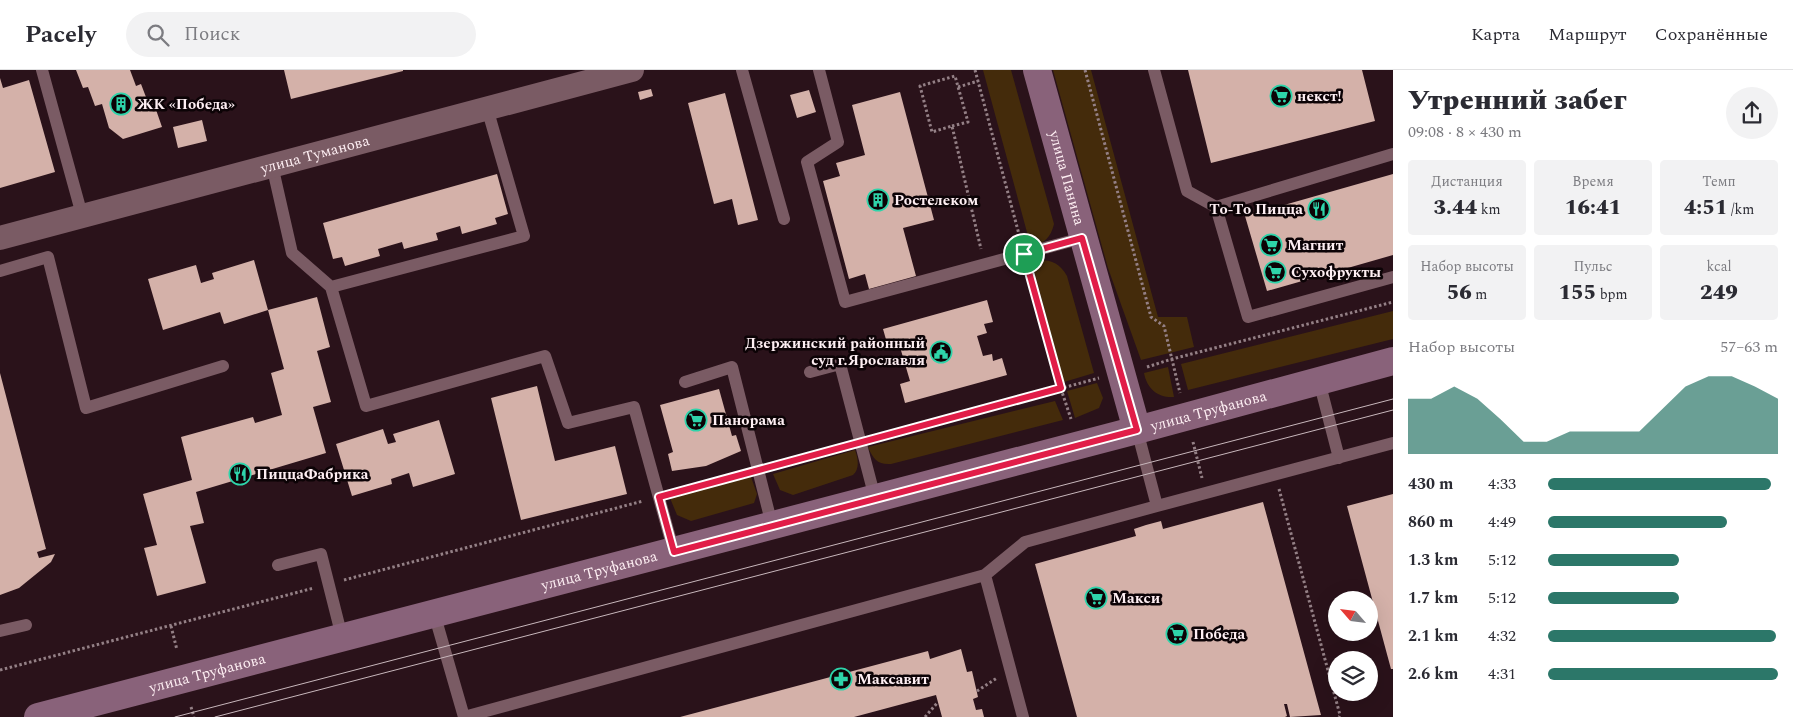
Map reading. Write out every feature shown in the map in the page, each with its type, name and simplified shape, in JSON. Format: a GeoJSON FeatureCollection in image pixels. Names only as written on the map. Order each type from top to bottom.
{"type":"FeatureCollection","features":[{"type":"Feature","properties":{"kind":"street","name":"улица Туманова"},"geometry":{"type":"LineString","coordinates":[[0,238],[632,70]]}},
{"type":"Feature","properties":{"kind":"street","name":"улица Панина"},"geometry":{"type":"LineString","coordinates":[[1037,70],[1082,238],[1137,430]]}},
{"type":"Feature","properties":{"kind":"street","name":"улица Труфанова"},"geometry":{"type":"LineString","coordinates":[[38,717],[674,552],[1137,430],[1393,360]]}},
{"type":"Feature","properties":{"kind":"lane"},"geometry":{"type":"LineString","coordinates":[[42,70],[82,215]]}},
{"type":"Feature","properties":{"kind":"lane"},"geometry":{"type":"LineString","coordinates":[[742,70],[784,219]]}},
{"type":"Feature","properties":{"kind":"lane"},"geometry":{"type":"LineString","coordinates":[[819,70],[838,142],[807,162],[845,302],[1082,238]]}},
{"type":"Feature","properties":{"kind":"lane"},"geometry":{"type":"LineString","coordinates":[[1154,70],[1187,190],[1216,207],[1248,317],[1393,276]]}},
{"type":"Feature","properties":{"kind":"lane"},"geometry":{"type":"LineString","coordinates":[[331,287],[524,236],[487,108]]}},
{"type":"Feature","properties":{"kind":"lane"},"geometry":{"type":"LineString","coordinates":[[1216,207],[1393,154]]}},
{"type":"Feature","properties":{"kind":"lane"},"geometry":{"type":"LineString","coordinates":[[272,165],[292,253],[331,287],[366,406],[545,356],[568,423],[634,407],[674,552]]}},
{"type":"Feature","properties":{"kind":"lane"},"geometry":{"type":"LineString","coordinates":[[0,271],[48,257],[86,408],[223,366]]}},
{"type":"Feature","properties":{"kind":"lane"},"geometry":{"type":"LineString","coordinates":[[810,372],[840,364],[875,498]]}},
{"type":"Feature","properties":{"kind":"lane"},"geometry":{"type":"LineString","coordinates":[[685,382],[732,367],[772,525]]}},
{"type":"Feature","properties":{"kind":"lane"},"geometry":{"type":"LineString","coordinates":[[1319,381],[1340,458]]}},
{"type":"Feature","properties":{"kind":"lane"},"geometry":{"type":"LineString","coordinates":[[1137,430],[1157,506]]}},
{"type":"Feature","properties":{"kind":"lane"},"geometry":{"type":"LineString","coordinates":[[434,613],[464,717],[985,575],[1025,542],[1393,443]]}},
{"type":"Feature","properties":{"kind":"lane"},"geometry":{"type":"LineString","coordinates":[[278,565],[321,554],[342,637]]}},
{"type":"Feature","properties":{"kind":"lane"},"geometry":{"type":"LineString","coordinates":[[985,575],[1023,717]]}},
{"type":"Feature","properties":{"kind":"lane"},"geometry":{"type":"LineString","coordinates":[[0,630],[26,625]]}},
{"type":"Feature","properties":{"kind":"path"},"geometry":{"type":"LineString","coordinates":[[975,70],[1061,388],[1072,419]]}},
{"type":"Feature","properties":{"kind":"path"},"geometry":{"type":"LineString","coordinates":[[1085,70],[1151,317],[1164,326],[1180,393]]}},
{"type":"Feature","properties":{"kind":"path"},"geometry":{"type":"LineString","coordinates":[[955,76],[968,122],[952,126],[932,132],[920,86],[955,76]]}},
{"type":"Feature","properties":{"kind":"path"},"geometry":{"type":"LineString","coordinates":[[958,87],[978,81]]}},
{"type":"Feature","properties":{"kind":"path"},"geometry":{"type":"LineString","coordinates":[[952,126],[985,264]]}},
{"type":"Feature","properties":{"kind":"path"},"geometry":{"type":"LineString","coordinates":[[1147,367],[1172,358],[1393,302]]}},
{"type":"Feature","properties":{"kind":"path"},"geometry":{"type":"LineString","coordinates":[[0,670],[659,497],[1101,377]]}},
{"type":"Feature","properties":{"kind":"path"},"geometry":{"type":"LineString","coordinates":[[1193,442],[1206,493]]}},
{"type":"Feature","properties":{"kind":"path"},"geometry":{"type":"LineString","coordinates":[[1276,476],[1340,714],[1339,717]]}},
{"type":"Feature","properties":{"kind":"path"},"geometry":{"type":"LineString","coordinates":[[171,626],[177,650]]}},
{"type":"Feature","properties":{"kind":"path"},"geometry":{"type":"LineString","coordinates":[[977,691],[1010,669]]}},
{"type":"Feature","properties":{"kind":"path"},"geometry":{"type":"LineString","coordinates":[[925,717],[938,702]]}},
{"type":"Feature","properties":{"kind":"path"},"geometry":{"type":"LineString","coordinates":[[192,708],[194,717]]}},
{"type":"Feature","properties":{"kind":"shaded area"},"geometry":{"type":"Polygon","coordinates":[[[983,70],[1011,70],[1054,224],[1051,233],[1046,239],[1040,244],[1031,247],[983,70]]]}},
{"type":"Feature","properties":{"kind":"shaded area"},"geometry":{"type":"Polygon","coordinates":[[[1053,70],[1091,70],[1158,317],[1187,317],[1194,347],[1141,360],[1108,268],[1053,70]]]}},
{"type":"Feature","properties":{"kind":"shaded area"},"geometry":{"type":"Polygon","coordinates":[[[1039,260],[1056,263],[1067,276],[1094,373],[1064,382],[1032,263],[1039,260]]]}},
{"type":"Feature","properties":{"kind":"shaded area"},"geometry":{"type":"Polygon","coordinates":[[[1393,311],[1393,339],[1188,390],[1181,364],[1393,311]]]}},
{"type":"Feature","properties":{"kind":"shaded area"},"geometry":{"type":"Polygon","coordinates":[[[1168,367],[1174,397],[1158,394],[1145,379],[1144,373],[1168,367]]]}},
{"type":"Feature","properties":{"kind":"shaded area"},"geometry":{"type":"Polygon","coordinates":[[[1097,383],[1103,398],[1099,408],[1075,418],[1067,391],[1097,383]]]}},
{"type":"Feature","properties":{"kind":"shaded area"},"geometry":{"type":"Polygon","coordinates":[[[1055,401],[1063,420],[891,464],[876,460],[868,447],[1055,401]]]}},
{"type":"Feature","properties":{"kind":"shaded area"},"geometry":{"type":"Polygon","coordinates":[[[855,450],[858,467],[853,475],[793,495],[780,490],[773,474],[855,450]]]}},
{"type":"Feature","properties":{"kind":"shaded area"},"geometry":{"type":"Polygon","coordinates":[[[751,477],[757,494],[754,503],[691,521],[677,515],[670,498],[751,477]]]}},
{"type":"Feature","properties":{"kind":"building","name":"ЖК «Победа»"},"geometry":{"type":"Polygon","coordinates":[[[76,70],[130,70],[136,86],[141,84],[149,105],[154,104],[162,127],[123,139],[109,128],[102,104],[95,106],[88,87],[83,88],[76,70]]]}},
{"type":"Feature","properties":{"kind":"building"},"geometry":{"type":"Polygon","coordinates":[[[284,70],[403,70],[403,71],[291,99],[284,70]]]}},
{"type":"Feature","properties":{"kind":"building","name":"некст!"},"geometry":{"type":"Polygon","coordinates":[[[1188,70],[1362,70],[1375,121],[1211,163],[1188,70]]]}},
{"type":"Feature","properties":{"kind":"building"},"geometry":{"type":"Polygon","coordinates":[[[0,78],[3,88],[29,80],[55,172],[0,188],[0,78]]]}},
{"type":"Feature","properties":{"kind":"building"},"geometry":{"type":"Polygon","coordinates":[[[651,89],[653,96],[640,100],[638,92],[651,89]]]}},
{"type":"Feature","properties":{"kind":"building"},"geometry":{"type":"Polygon","coordinates":[[[809,90],[816,112],[797,118],[790,95],[809,90]]]}},
{"type":"Feature","properties":{"kind":"building","name":"Ростелеком"},"geometry":{"type":"Polygon","coordinates":[[[900,92],[934,220],[903,228],[916,276],[869,289],[865,274],[849,279],[823,181],[840,176],[836,163],[865,155],[852,105],[900,92]]]}},
{"type":"Feature","properties":{"kind":"building"},"geometry":{"type":"Polygon","coordinates":[[[725,93],[758,220],[738,225],[732,199],[714,204],[688,103],[725,93]]]}},
{"type":"Feature","properties":{"kind":"building"},"geometry":{"type":"Polygon","coordinates":[[[202,120],[207,141],[178,148],[173,127],[202,120]]]}},
{"type":"Feature","properties":{"kind":"building"},"geometry":{"type":"Polygon","coordinates":[[[497,174],[508,214],[495,218],[497,224],[462,234],[460,226],[436,233],[438,240],[404,249],[402,242],[378,249],[380,256],[345,266],[342,257],[333,259],[323,223],[497,174]]]}},
{"type":"Feature","properties":{"kind":"building"},"geometry":{"type":"Polygon","coordinates":[[[1393,174],[1393,255],[1267,291],[1245,216],[1393,174]]]}},
{"type":"Feature","properties":{"kind":"building"},"geometry":{"type":"Polygon","coordinates":[[[254,260],[268,310],[224,324],[220,312],[163,330],[148,279],[196,265],[201,283],[214,279],[212,273],[254,260]]]}},
{"type":"Feature","properties":{"kind":"building"},"geometry":{"type":"Polygon","coordinates":[[[317,297],[330,347],[317,351],[331,402],[313,407],[326,453],[196,492],[204,523],[190,526],[206,583],[157,596],[144,548],[157,545],[143,494],[192,480],[181,437],[253,417],[255,423],[282,415],[271,373],[284,369],[268,310],[317,297]]]}},
{"type":"Feature","properties":{"kind":"building","name":"Дзержинский районный суд г.Ярославля"},"geometry":{"type":"Polygon","coordinates":[[[987,300],[993,322],[984,324],[987,333],[977,336],[983,356],[992,354],[993,361],[1002,358],[1007,375],[905,403],[900,384],[910,381],[900,347],[889,350],[883,329],[987,300]]]}},
{"type":"Feature","properties":{"kind":"building"},"geometry":{"type":"Polygon","coordinates":[[[0,373],[46,549],[37,552],[39,558],[55,554],[51,562],[19,588],[0,595],[0,373]]]}},
{"type":"Feature","properties":{"kind":"building"},"geometry":{"type":"Polygon","coordinates":[[[537,386],[555,461],[615,446],[627,494],[521,520],[491,398],[537,386]]]}},
{"type":"Feature","properties":{"kind":"building","name":"Панорама"},"geometry":{"type":"Polygon","coordinates":[[[719,389],[732,436],[736,435],[741,451],[706,466],[672,471],[668,454],[673,452],[660,405],[719,389]]]}},
{"type":"Feature","properties":{"kind":"building"},"geometry":{"type":"Polygon","coordinates":[[[439,420],[455,474],[413,487],[409,473],[391,479],[392,484],[352,496],[336,444],[383,429],[388,444],[396,442],[393,434],[439,420]]]}},
{"type":"Feature","properties":{"kind":"building"},"geometry":{"type":"Polygon","coordinates":[[[1393,494],[1393,669],[1391,669],[1378,621],[1378,591],[1370,591],[1347,506],[1393,494]]]}},
{"type":"Feature","properties":{"kind":"building","name":"Победа"},"geometry":{"type":"Polygon","coordinates":[[[1263,502],[1321,715],[1290,717],[1287,704],[1284,704],[1287,716],[1285,717],[1077,717],[1035,564],[1136,536],[1134,529],[1146,525],[1161,521],[1163,529],[1263,502]]]}},
{"type":"Feature","properties":{"kind":"building"},"geometry":{"type":"Polygon","coordinates":[[[961,649],[967,672],[972,671],[978,697],[973,699],[976,710],[982,709],[984,717],[942,717],[936,695],[854,717],[680,717],[928,651],[930,659],[961,649]]]}},
{"type":"Feature","properties":{"kind":"tram line"},"geometry":{"type":"LineString","coordinates":[[175,717],[1393,399]]}},
{"type":"Feature","properties":{"kind":"tram line"},"geometry":{"type":"LineString","coordinates":[[215,717],[1393,410]]}},
{"type":"Feature","properties":{"kind":"place","name":"некст!"},"geometry":{"type":"Point","coordinates":[1281,96]}},
{"type":"Feature","properties":{"kind":"place","name":"ЖК «Победа»"},"geometry":{"type":"Point","coordinates":[121,104]}},
{"type":"Feature","properties":{"kind":"place","name":"Ростелеком"},"geometry":{"type":"Point","coordinates":[878,200]}},
{"type":"Feature","properties":{"kind":"place","name":"То-То Пицца"},"geometry":{"type":"Point","coordinates":[1319,209]}},
{"type":"Feature","properties":{"kind":"place","name":"Магнит"},"geometry":{"type":"Point","coordinates":[1271,245]}},
{"type":"Feature","properties":{"kind":"place","name":"Сухофрукты"},"geometry":{"type":"Point","coordinates":[1275,272]}},
{"type":"Feature","properties":{"kind":"place","name":"Дзержинский районный суд г.Ярославля"},"geometry":{"type":"Point","coordinates":[941,352]}},
{"type":"Feature","properties":{"kind":"place","name":"Панорама"},"geometry":{"type":"Point","coordinates":[696,420]}},
{"type":"Feature","properties":{"kind":"place","name":"ПиццаФабрика"},"geometry":{"type":"Point","coordinates":[240,474]}},
{"type":"Feature","properties":{"kind":"place","name":"Макси"},"geometry":{"type":"Point","coordinates":[1096,598]}},
{"type":"Feature","properties":{"kind":"place","name":"Победа"},"geometry":{"type":"Point","coordinates":[1177,634]}},
{"type":"Feature","properties":{"kind":"place","name":"Максавит"},"geometry":{"type":"Point","coordinates":[841,679]}},
{"type":"Feature","properties":{"kind":"route"},"geometry":{"type":"LineString","coordinates":[[1082,238],[1137,430],[674,552],[659,497],[1061,388],[1024,254],[1082,238]]}}]}
